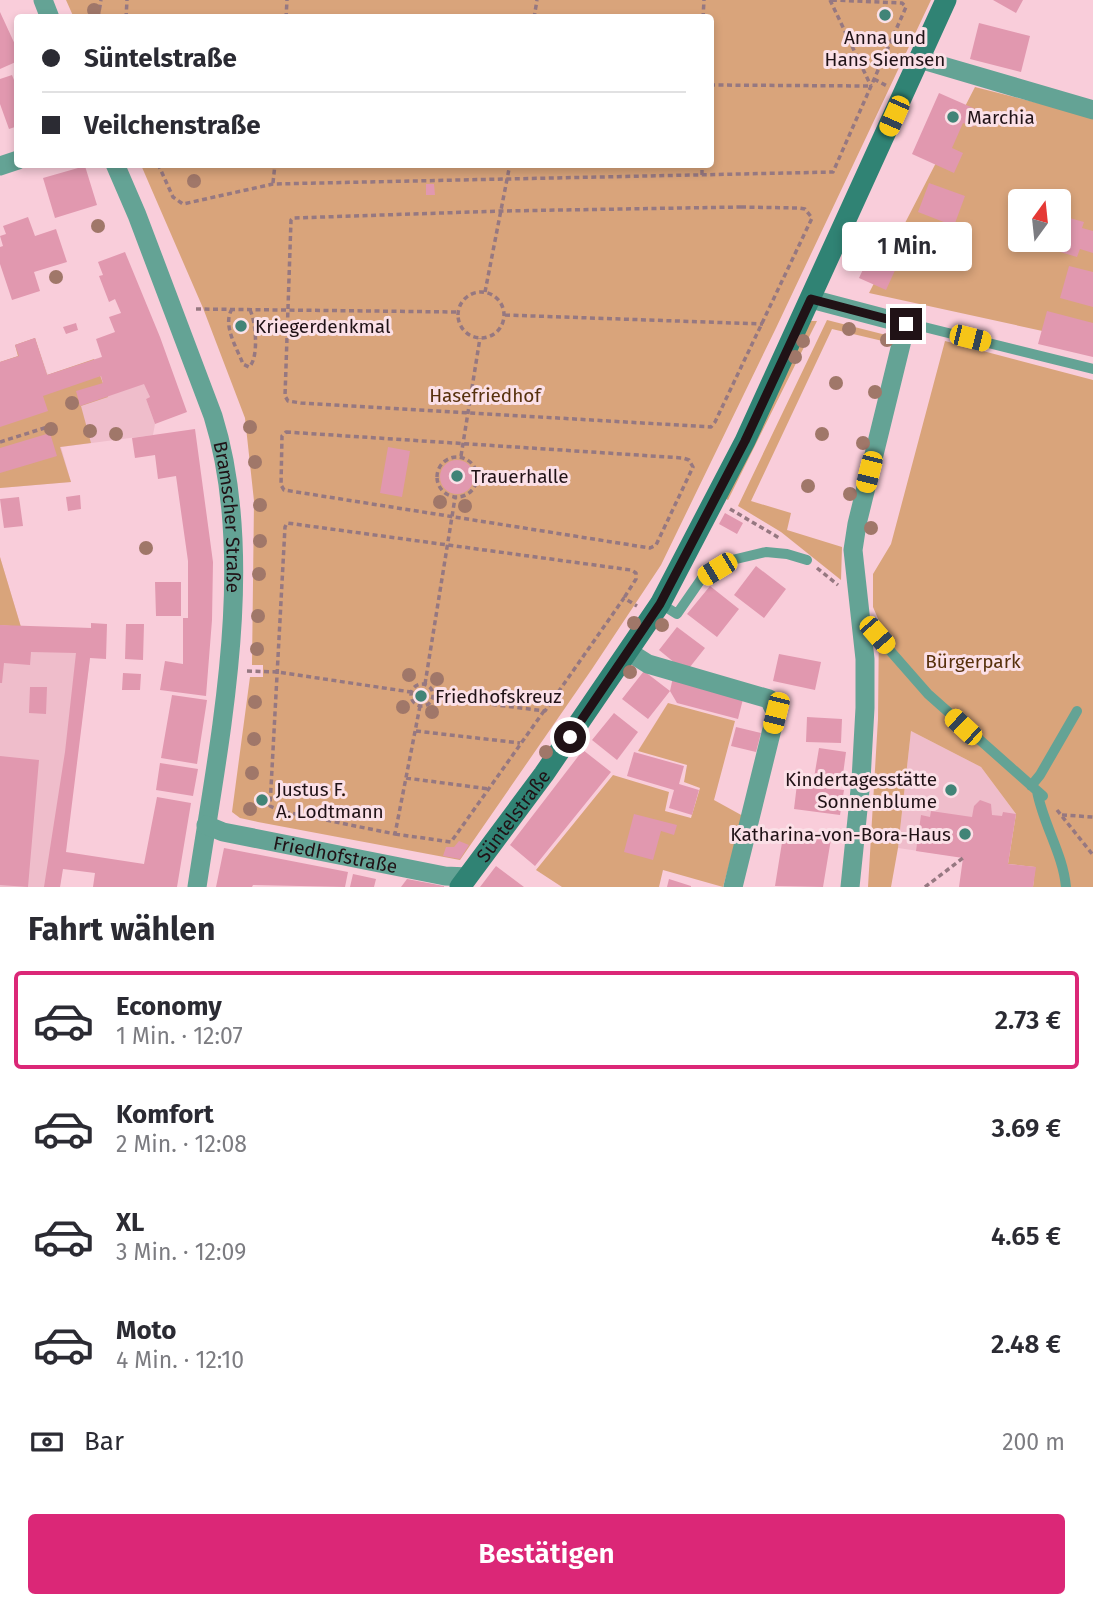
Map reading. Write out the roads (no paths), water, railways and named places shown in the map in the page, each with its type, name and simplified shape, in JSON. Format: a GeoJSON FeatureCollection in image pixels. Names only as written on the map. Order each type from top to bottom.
{"type":"FeatureCollection","features":[{"type":"Feature","properties":{"kind":"street","name":"Süntelstraße"},"geometry":{"type":"LineString","coordinates":[[464,882],[544,774],[660,604],[745,441],[946,0]]}},
{"type":"Feature","properties":{"kind":"street"},"geometry":{"type":"LineString","coordinates":[[919,60],[1093,110]]}},
{"type":"Feature","properties":{"kind":"street","name":"Bramscher Straße"},"geometry":{"type":"LineString","coordinates":[[117,168],[192,360],[221,445],[232,530],[234,577],[227,671],[197,887]]}},
{"type":"Feature","properties":{"kind":"street"},"geometry":{"type":"LineString","coordinates":[[811,299],[906,324],[853,550],[865,659],[865,708],[850,887]]}},
{"type":"Feature","properties":{"kind":"street"},"geometry":{"type":"LineString","coordinates":[[629,652],[648,664],[769,699],[776,713],[733,887]]}},
{"type":"Feature","properties":{"kind":"street","name":"Friedhofstraße"},"geometry":{"type":"LineString","coordinates":[[206,825],[223,832],[464,882]]}},
{"type":"Feature","properties":{"kind":"lane"},"geometry":{"type":"LineString","coordinates":[[906,324],[1093,369]]}},
{"type":"Feature","properties":{"kind":"lane"},"geometry":{"type":"LineString","coordinates":[[660,604],[677,614],[702,578],[732,560],[766,552],[807,560]]}},
{"type":"Feature","properties":{"kind":"lane"},"geometry":{"type":"LineString","coordinates":[[860,615],[929,694],[1037,791]]}},
{"type":"Feature","properties":{"kind":"lane"},"geometry":{"type":"LineString","coordinates":[[1066,887],[1064,870],[1041,813],[1037,791],[1040,775],[1077,711]]}},
{"type":"Feature","properties":{"kind":"place","name":"Anna und Hans Siemsen"},"geometry":{"type":"Point","coordinates":[885,15]}},
{"type":"Feature","properties":{"kind":"place","name":"Marchia"},"geometry":{"type":"Point","coordinates":[953,117]}},
{"type":"Feature","properties":{"kind":"place","name":"Kriegerdenkmal"},"geometry":{"type":"Point","coordinates":[241,326]}},
{"type":"Feature","properties":{"kind":"place","name":"Trauerhalle"},"geometry":{"type":"Point","coordinates":[457,476]}},
{"type":"Feature","properties":{"kind":"place","name":"Friedhofskreuz"},"geometry":{"type":"Point","coordinates":[421,696]}},
{"type":"Feature","properties":{"kind":"place","name":"Kindertagesstätte Sonnenblume"},"geometry":{"type":"Point","coordinates":[951,790]}},
{"type":"Feature","properties":{"kind":"place","name":"Justus F. A. Lodtmann"},"geometry":{"type":"Point","coordinates":[262,800]}},
{"type":"Feature","properties":{"kind":"place","name":"Katharina-von-Bora-Haus"},"geometry":{"type":"Point","coordinates":[965,834]}},
{"type":"Feature","properties":{"kind":"park label","name":"Hasefriedhof"},"geometry":{"type":"Point","coordinates":[485,395]}},
{"type":"Feature","properties":{"kind":"park label","name":"Bürgerpark"},"geometry":{"type":"Point","coordinates":[973,661]}}]}
